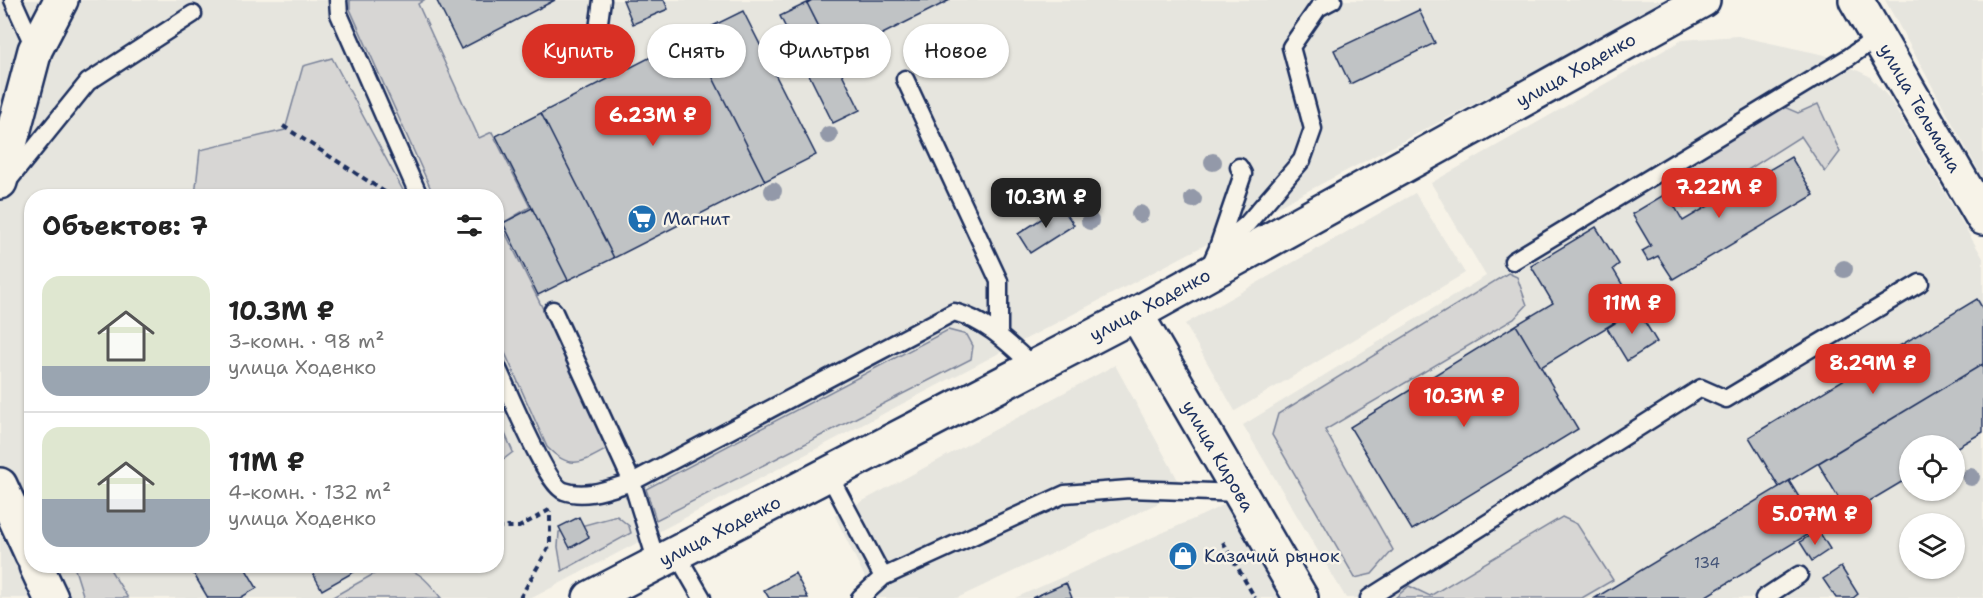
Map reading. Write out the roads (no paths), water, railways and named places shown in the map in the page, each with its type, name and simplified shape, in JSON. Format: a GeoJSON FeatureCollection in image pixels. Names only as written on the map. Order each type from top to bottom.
{"type":"FeatureCollection","features":[{"type":"Feature","properties":{"kind":"street"},"geometry":{"type":"LineString","coordinates":[[0,182],[35,50],[62,0]]}},
{"type":"Feature","properties":{"kind":"street","name":"улица Ходенко"},"geometry":{"type":"LineString","coordinates":[[590,598],[1136,314],[1212,261],[1703,0]]}},
{"type":"Feature","properties":{"kind":"street","name":"улица Тельмана"},"geometry":{"type":"LineString","coordinates":[[1856,0],[1983,218]]}},
{"type":"Feature","properties":{"kind":"street","name":"улица Кирова"},"geometry":{"type":"LineString","coordinates":[[1136,314],[1301,598]]}},
{"type":"Feature","properties":{"kind":"street"},"geometry":{"type":"LineString","coordinates":[[0,485],[24,538]]}},
{"type":"Feature","properties":{"kind":"street"},"geometry":{"type":"LineString","coordinates":[[39,573],[51,598]]}},
{"type":"Feature","properties":{"kind":"lane"},"geometry":{"type":"LineString","coordinates":[[13,0],[35,50]]}},
{"type":"Feature","properties":{"kind":"lane"},"geometry":{"type":"LineString","coordinates":[[338,0],[339,14],[416,189]]}},
{"type":"Feature","properties":{"kind":"lane"},"geometry":{"type":"LineString","coordinates":[[599,24],[602,0]]}},
{"type":"Feature","properties":{"kind":"lane"},"geometry":{"type":"LineString","coordinates":[[1212,261],[1302,160],[1313,129],[1291,47],[1316,4],[1333,0]]}},
{"type":"Feature","properties":{"kind":"lane"},"geometry":{"type":"LineString","coordinates":[[0,191],[88,82],[193,14]]}},
{"type":"Feature","properties":{"kind":"lane"},"geometry":{"type":"LineString","coordinates":[[1513,261],[1849,57],[1879,36]]}},
{"type":"Feature","properties":{"kind":"lane"},"geometry":{"type":"LineString","coordinates":[[905,79],[999,281],[999,335]]}},
{"type":"Feature","properties":{"kind":"lane"},"geometry":{"type":"LineString","coordinates":[[1212,261],[1243,174],[1239,167]]}},
{"type":"Feature","properties":{"kind":"lane"},"geometry":{"type":"LineString","coordinates":[[1369,598],[1701,388],[1726,399],[1920,283]]}},
{"type":"Feature","properties":{"kind":"lane"},"geometry":{"type":"LineString","coordinates":[[553,310],[666,558],[702,598]]}},
{"type":"Feature","properties":{"kind":"lane"},"geometry":{"type":"LineString","coordinates":[[504,381],[548,476],[562,491],[589,494],[632,482],[954,312],[970,317],[999,335],[1034,367]]}},
{"type":"Feature","properties":{"kind":"lane"},"geometry":{"type":"LineString","coordinates":[[829,475],[883,577]]}},
{"type":"Feature","properties":{"kind":"lane"},"geometry":{"type":"LineString","coordinates":[[860,598],[883,577],[1065,494],[1129,489],[1240,493]]}},
{"type":"Feature","properties":{"kind":"lane"},"geometry":{"type":"LineString","coordinates":[[1764,598],[1799,575]]}},
{"type":"Feature","properties":{"kind":"place","name":"Магнит"},"geometry":{"type":"Point","coordinates":[642,219]}},
{"type":"Feature","properties":{"kind":"place","name":"Казачий рынок"},"geometry":{"type":"Point","coordinates":[1183,556]}}]}
